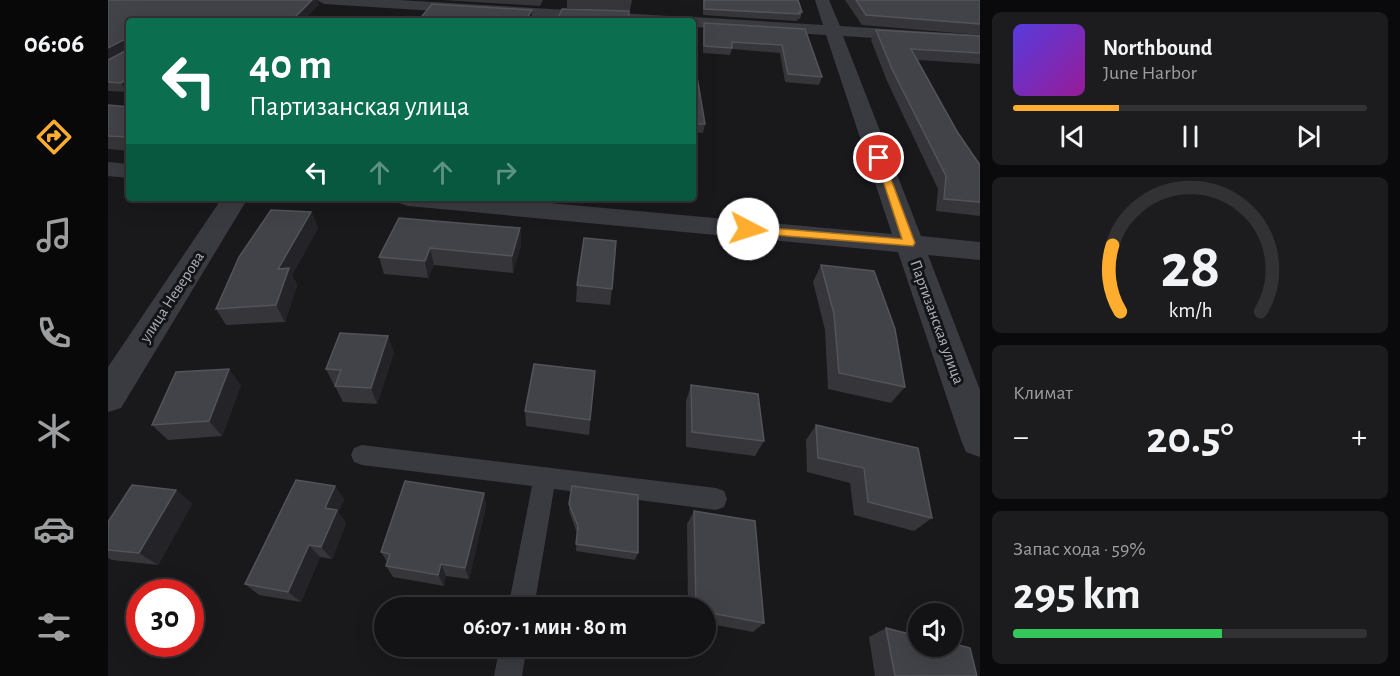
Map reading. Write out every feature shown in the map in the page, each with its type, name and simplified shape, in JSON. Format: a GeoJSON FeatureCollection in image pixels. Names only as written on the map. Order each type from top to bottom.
{"type":"FeatureCollection","features":[{"type":"Feature","properties":{"kind":"street"},"geometry":{"type":"LineString","coordinates":[[324,0],[623,18]]}},
{"type":"Feature","properties":{"kind":"street","name":"Партизанская улица"},"geometry":{"type":"LineString","coordinates":[[822,0],[980,441]]}},
{"type":"Feature","properties":{"kind":"street"},"geometry":{"type":"LineString","coordinates":[[349,18],[360,1]]}},
{"type":"Feature","properties":{"kind":"street"},"geometry":{"type":"LineString","coordinates":[[696,22],[980,40]]}},
{"type":"Feature","properties":{"kind":"street"},"geometry":{"type":"LineString","coordinates":[[108,169],[126,171]]}},
{"type":"Feature","properties":{"kind":"street","name":"улица Неверова"},"geometry":{"type":"LineString","coordinates":[[108,397],[233,201]]}},
{"type":"Feature","properties":{"kind":"street"},"geometry":{"type":"LineString","coordinates":[[466,201],[543,205],[980,250]]}},
{"type":"Feature","properties":{"kind":"lane"},"geometry":{"type":"LineString","coordinates":[[362,455],[716,499]]}},
{"type":"Feature","properties":{"kind":"lane"},"geometry":{"type":"LineString","coordinates":[[523,597],[545,477]]}},
{"type":"Feature","properties":{"kind":"lane"},"geometry":{"type":"LineString","coordinates":[[508,676],[512,657]]}},
{"type":"Feature","properties":{"kind":"building"},"geometry":{"type":"Polygon","coordinates":[[[108,0],[312,0],[294,18],[126,18],[126,41],[123,40],[108,48],[108,0]]]}},
{"type":"Feature","properties":{"kind":"building"},"geometry":{"type":"Polygon","coordinates":[[[704,0],[798,0],[802,12],[799,12],[800,14],[704,9],[704,0]]]}},
{"type":"Feature","properties":{"kind":"building"},"geometry":{"type":"Polygon","coordinates":[[[856,0],[980,0],[980,24],[866,15],[856,0]]]}},
{"type":"Feature","properties":{"kind":"building"},"geometry":{"type":"Polygon","coordinates":[[[432,4],[532,10],[527,18],[420,18],[432,4]]]}},
{"type":"Feature","properties":{"kind":"building"},"geometry":{"type":"Polygon","coordinates":[[[562,9],[629,11],[628,18],[558,18],[562,9]]]}},
{"type":"Feature","properties":{"kind":"building"},"geometry":{"type":"Polygon","coordinates":[[[704,23],[805,29],[822,77],[788,74],[782,45],[732,42],[732,48],[704,46],[704,23]]]}},
{"type":"Feature","properties":{"kind":"building"},"geometry":{"type":"Polygon","coordinates":[[[876,30],[980,36],[980,53],[911,49],[958,133],[980,165],[980,202],[944,199],[946,176],[892,69],[876,30]]]}},
{"type":"Feature","properties":{"kind":"building"},"geometry":{"type":"Polygon","coordinates":[[[126,41],[126,80],[121,83],[108,82],[108,60],[125,51],[126,41]]]}},
{"type":"Feature","properties":{"kind":"building"},"geometry":{"type":"Polygon","coordinates":[[[696,71],[705,124],[696,124],[696,71]]]}},
{"type":"Feature","properties":{"kind":"building"},"geometry":{"type":"Polygon","coordinates":[[[108,105],[126,107],[126,137],[108,136],[108,105]]]}},
{"type":"Feature","properties":{"kind":"building"},"geometry":{"type":"Polygon","coordinates":[[[271,210],[311,212],[278,269],[289,268],[276,305],[216,309],[239,257],[271,210]]]}},
{"type":"Feature","properties":{"kind":"building"},"geometry":{"type":"Polygon","coordinates":[[[399,218],[520,228],[512,256],[430,248],[425,261],[379,257],[399,218]]]}},
{"type":"Feature","properties":{"kind":"building"},"geometry":{"type":"Polygon","coordinates":[[[584,238],[616,241],[612,289],[577,285],[584,238]]]}},
{"type":"Feature","properties":{"kind":"building"},"geometry":{"type":"Polygon","coordinates":[[[821,265],[874,271],[895,329],[905,387],[839,373],[834,314],[821,265]]]}},
{"type":"Feature","properties":{"kind":"building"},"geometry":{"type":"Polygon","coordinates":[[[340,333],[388,336],[371,388],[335,386],[341,370],[326,369],[340,333]]]}},
{"type":"Feature","properties":{"kind":"building"},"geometry":{"type":"Polygon","coordinates":[[[534,364],[595,371],[590,420],[525,411],[534,364]]]}},
{"type":"Feature","properties":{"kind":"building"},"geometry":{"type":"Polygon","coordinates":[[[229,369],[209,421],[152,425],[176,372],[229,369]]]}},
{"type":"Feature","properties":{"kind":"building"},"geometry":{"type":"Polygon","coordinates":[[[691,385],[758,394],[764,441],[692,432],[691,385]]]}},
{"type":"Feature","properties":{"kind":"building"},"geometry":{"type":"Polygon","coordinates":[[[816,425],[918,448],[932,518],[868,502],[864,468],[818,458],[816,425]]]}},
{"type":"Feature","properties":{"kind":"building"},"geometry":{"type":"Polygon","coordinates":[[[296,480],[335,486],[325,508],[337,510],[321,547],[309,545],[288,592],[245,584],[296,480]]]}},
{"type":"Feature","properties":{"kind":"building"},"geometry":{"type":"Polygon","coordinates":[[[405,481],[484,493],[465,568],[441,564],[438,575],[386,566],[390,554],[381,552],[405,481]]]}},
{"type":"Feature","properties":{"kind":"building"},"geometry":{"type":"Polygon","coordinates":[[[132,485],[176,490],[139,553],[108,550],[108,522],[132,485]]]}},
{"type":"Feature","properties":{"kind":"building"},"geometry":{"type":"Polygon","coordinates":[[[572,486],[638,495],[638,553],[576,544],[578,526],[569,504],[572,486]]]}},
{"type":"Feature","properties":{"kind":"building"},"geometry":{"type":"Polygon","coordinates":[[[694,511],[755,521],[764,623],[716,614],[716,597],[696,597],[694,511]]]}},
{"type":"Feature","properties":{"kind":"building"},"geometry":{"type":"Polygon","coordinates":[[[886,628],[908,634],[908,657],[962,657],[962,646],[970,648],[977,676],[895,676],[886,628]]]}},
{"type":"Feature","properties":{"kind":"route"},"geometry":{"type":"LineString","coordinates":[[748,229],[909,243],[879,158]]}}]}
